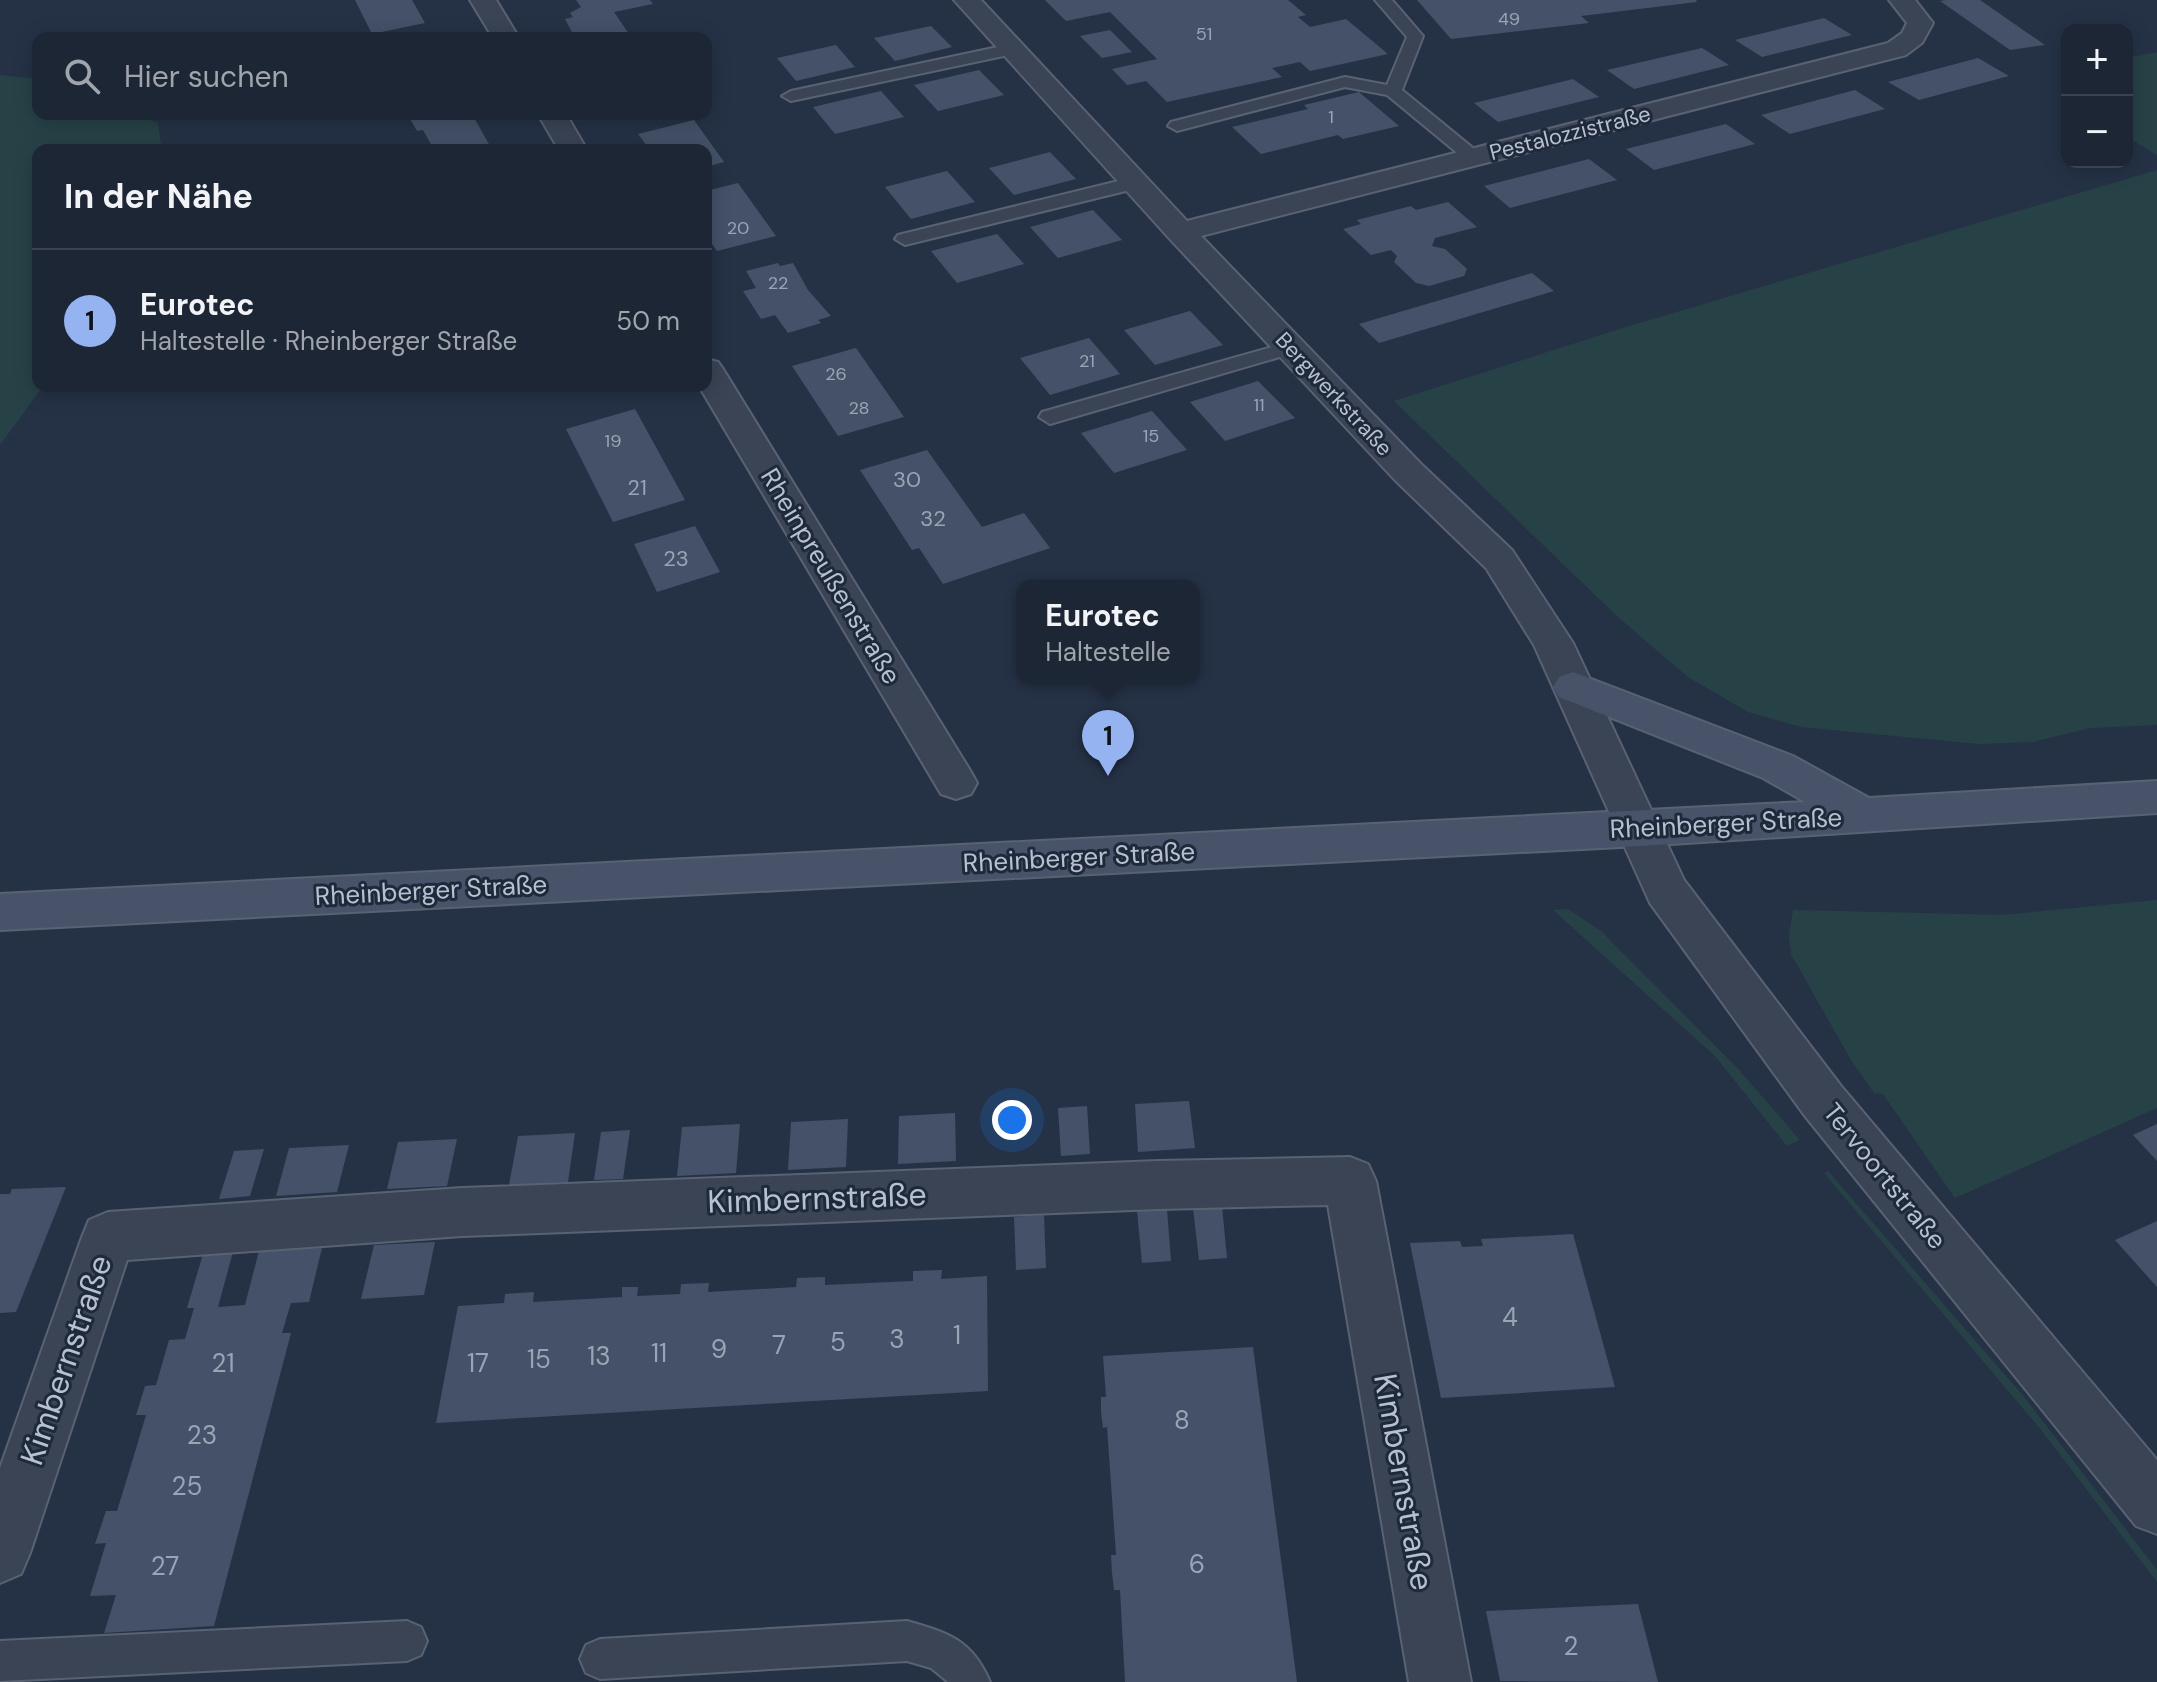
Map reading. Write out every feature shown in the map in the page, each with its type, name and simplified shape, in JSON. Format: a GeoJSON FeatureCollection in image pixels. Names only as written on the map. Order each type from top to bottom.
{"type":"FeatureCollection","features":[{"type":"Feature","properties":{"kind":"main road"},"geometry":{"type":"LineString","coordinates":[[1573,687],[1778,767],[1863,815]]}},
{"type":"Feature","properties":{"kind":"main road","name":"Rheinberger Straße"},"geometry":{"type":"LineString","coordinates":[[0,912],[1640,829],[2157,797]]}},
{"type":"Feature","properties":{"kind":"street"},"geometry":{"type":"LineString","coordinates":[[483,0],[502,32]]}},
{"type":"Feature","properties":{"kind":"street","name":"Bergwerkstraße"},"geometry":{"type":"LineString","coordinates":[[967,0],[1180,232],[1408,472],[1499,559],[1553,643],[1640,829]]}},
{"type":"Feature","properties":{"kind":"street","name":"Pestalozzistraße"},"geometry":{"type":"LineString","coordinates":[[1180,232],[1897,49],[1913,37],[1920,23],[1910,6],[1902,0]]}},
{"type":"Feature","properties":{"kind":"street"},"geometry":{"type":"LineString","coordinates":[[556,120],[570,144]]}},
{"type":"Feature","properties":{"kind":"street","name":"Rheinpreußenstraße"},"geometry":{"type":"LineString","coordinates":[[712,379],[956,783]]}},
{"type":"Feature","properties":{"kind":"street","name":"Tervoortstraße"},"geometry":{"type":"LineString","coordinates":[[1640,829],[1666,890],[1823,1101],[2157,1505]]}},
{"type":"Feature","properties":{"kind":"street","name":"Kimbernstraße"},"geometry":{"type":"LineString","coordinates":[[0,1553],[108,1237],[462,1212],[1129,1186],[1350,1181],[1440,1682]]}},
{"type":"Feature","properties":{"kind":"lane"},"geometry":{"type":"LineString","coordinates":[[1383,0],[1415,36],[1393,91]]}},
{"type":"Feature","properties":{"kind":"lane"},"geometry":{"type":"LineString","coordinates":[[791,96],[1012,49]]}},
{"type":"Feature","properties":{"kind":"lane"},"geometry":{"type":"LineString","coordinates":[[1177,126],[1345,82],[1393,91],[1473,157]]}},
{"type":"Feature","properties":{"kind":"lane"},"geometry":{"type":"LineString","coordinates":[[905,239],[1135,183]]}},
{"type":"Feature","properties":{"kind":"lane"},"geometry":{"type":"LineString","coordinates":[[1050,417],[1290,348]]}},
{"type":"Feature","properties":{"kind":"lane"},"geometry":{"type":"LineString","coordinates":[[0,1661],[407,1641]]}},
{"type":"Feature","properties":{"kind":"lane"},"geometry":{"type":"LineString","coordinates":[[600,1659],[907,1641],[944,1651],[967,1673],[970,1682]]}},
{"type":"Feature","properties":{"kind":"green space"},"geometry":{"type":"Polygon","coordinates":[[[2157,52],[2157,155],[2133,141],[2133,57],[2157,52]]]}},
{"type":"Feature","properties":{"kind":"green space"},"geometry":{"type":"Polygon","coordinates":[[[0,75],[32,78],[32,120],[151,120],[158,123],[161,144],[32,144],[32,392],[39,392],[0,445],[0,75]]]}},
{"type":"Feature","properties":{"kind":"green space"},"geometry":{"type":"Polygon","coordinates":[[[2157,170],[2157,725],[2090,728],[2032,742],[1979,744],[1801,727],[1748,712],[1688,677],[1619,618],[1394,401],[1626,327],[2157,170]]]}},
{"type":"Feature","properties":{"kind":"green space"},"geometry":{"type":"Polygon","coordinates":[[[2157,900],[2157,1108],[1955,1198],[1883,1094],[1874,1093],[1851,1060],[1791,954],[1789,936],[1793,910],[2002,915],[2157,900]]]}},
{"type":"Feature","properties":{"kind":"green space"},"geometry":{"type":"Polygon","coordinates":[[[1568,909],[1601,931],[1739,1070],[1800,1140],[1787,1146],[1715,1056],[1553,910],[1568,909]]]}},
{"type":"Feature","properties":{"kind":"green space"},"geometry":{"type":"Polygon","coordinates":[[[1828,1171],[2025,1398],[2157,1570],[2157,1582],[2042,1431],[1824,1173],[1828,1171]]]}},
{"type":"Feature","properties":{"kind":"building"},"geometry":{"type":"Polygon","coordinates":[[[355,0],[412,0],[425,23],[382,32],[371,32],[355,0]]]}},
{"type":"Feature","properties":{"kind":"building"},"geometry":{"type":"Polygon","coordinates":[[[576,0],[650,0],[653,4],[614,12],[628,32],[572,32],[565,19],[573,17],[570,13],[581,7],[576,0]]]}},
{"type":"Feature","properties":{"kind":"building"},"geometry":{"type":"Polygon","coordinates":[[[1045,0],[1288,0],[1306,15],[1298,17],[1310,27],[1346,19],[1388,54],[1310,71],[1300,62],[1272,68],[1282,77],[1167,102],[1146,81],[1127,85],[1112,69],[1157,59],[1110,12],[1066,21],[1045,0]]]}},
{"type":"Feature","properties":{"kind":"building"},"geometry":{"type":"Polygon","coordinates":[[[1417,0],[1697,2],[1581,16],[1589,23],[1451,39],[1417,0]]]}},
{"type":"Feature","properties":{"kind":"building"},"geometry":{"type":"Polygon","coordinates":[[[1980,0],[2045,45],[2010,50],[1940,1],[1980,0]]]}},
{"type":"Feature","properties":{"kind":"building"},"geometry":{"type":"Polygon","coordinates":[[[1824,18],[1852,35],[1762,57],[1735,40],[1824,18]]]}},
{"type":"Feature","properties":{"kind":"building"},"geometry":{"type":"Polygon","coordinates":[[[931,26],[952,47],[895,61],[874,38],[931,26]]]}},
{"type":"Feature","properties":{"kind":"building"},"geometry":{"type":"Polygon","coordinates":[[[1110,30],[1132,52],[1102,58],[1080,36],[1110,30]]]}},
{"type":"Feature","properties":{"kind":"building"},"geometry":{"type":"Polygon","coordinates":[[[836,45],[855,67],[796,81],[777,58],[836,45]]]}},
{"type":"Feature","properties":{"kind":"building"},"geometry":{"type":"Polygon","coordinates":[[[1702,48],[1729,65],[1634,89],[1607,70],[1702,48]]]}},
{"type":"Feature","properties":{"kind":"building"},"geometry":{"type":"Polygon","coordinates":[[[1978,58],[2009,76],[1919,100],[1888,82],[1978,58]]]}},
{"type":"Feature","properties":{"kind":"building"},"geometry":{"type":"Polygon","coordinates":[[[979,70],[1004,95],[938,111],[914,85],[979,70]]]}},
{"type":"Feature","properties":{"kind":"building"},"geometry":{"type":"Polygon","coordinates":[[[1573,79],[1599,97],[1498,122],[1474,103],[1573,79]]]}},
{"type":"Feature","properties":{"kind":"building"},"geometry":{"type":"Polygon","coordinates":[[[1855,90],[1885,109],[1790,134],[1761,115],[1855,90]]]}},
{"type":"Feature","properties":{"kind":"building"},"geometry":{"type":"Polygon","coordinates":[[[881,91],[904,117],[835,134],[813,107],[881,91]]]}},
{"type":"Feature","properties":{"kind":"building"},"geometry":{"type":"Polygon","coordinates":[[[1359,92],[1399,126],[1343,139],[1338,135],[1261,154],[1232,127],[1308,109],[1304,105],[1359,92]]]}},
{"type":"Feature","properties":{"kind":"building"},"geometry":{"type":"Polygon","coordinates":[[[411,120],[475,120],[489,144],[431,144],[423,130],[417,131],[411,120]]]}},
{"type":"Feature","properties":{"kind":"building"},"geometry":{"type":"Polygon","coordinates":[[[694,120],[711,144],[646,144],[638,134],[694,120]]]}},
{"type":"Feature","properties":{"kind":"building"},"geometry":{"type":"Polygon","coordinates":[[[1726,124],[1755,144],[1654,170],[1626,149],[1726,124]]]}},
{"type":"Feature","properties":{"kind":"building"},"geometry":{"type":"Polygon","coordinates":[[[712,145],[724,162],[712,165],[712,145]]]}},
{"type":"Feature","properties":{"kind":"building"},"geometry":{"type":"Polygon","coordinates":[[[1050,152],[1076,179],[1014,195],[989,168],[1050,152]]]}},
{"type":"Feature","properties":{"kind":"building"},"geometry":{"type":"Polygon","coordinates":[[[1589,159],[1617,180],[1510,208],[1484,186],[1589,159]]]}},
{"type":"Feature","properties":{"kind":"building"},"geometry":{"type":"Polygon","coordinates":[[[947,171],[975,202],[911,219],[885,187],[947,171]]]}},
{"type":"Feature","properties":{"kind":"building"},"geometry":{"type":"Polygon","coordinates":[[[738,183],[776,236],[717,251],[712,244],[712,190],[738,183]]]}},
{"type":"Feature","properties":{"kind":"building"},"geometry":{"type":"Polygon","coordinates":[[[1448,202],[1477,227],[1435,238],[1432,246],[1445,249],[1467,269],[1464,276],[1429,286],[1416,283],[1394,262],[1397,256],[1391,250],[1371,255],[1343,229],[1361,224],[1357,220],[1411,206],[1416,210],[1448,202]]]}},
{"type":"Feature","properties":{"kind":"building"},"geometry":{"type":"Polygon","coordinates":[[[1093,210],[1122,240],[1058,258],[1030,227],[1093,210]]]}},
{"type":"Feature","properties":{"kind":"building"},"geometry":{"type":"Polygon","coordinates":[[[997,234],[1024,264],[957,283],[931,251],[997,234]]]}},
{"type":"Feature","properties":{"kind":"building"},"geometry":{"type":"Polygon","coordinates":[[[778,263],[780,266],[793,263],[808,290],[831,316],[818,320],[821,323],[788,333],[775,315],[761,319],[743,291],[756,288],[746,271],[778,263]]]}},
{"type":"Feature","properties":{"kind":"building"},"geometry":{"type":"Polygon","coordinates":[[[1532,273],[1554,291],[1379,343],[1359,324],[1532,273]]]}},
{"type":"Feature","properties":{"kind":"building"},"geometry":{"type":"Polygon","coordinates":[[[1190,311],[1223,345],[1155,365],[1124,330],[1190,311]]]}},
{"type":"Feature","properties":{"kind":"building"},"geometry":{"type":"Polygon","coordinates":[[[1089,338],[1120,374],[1050,395],[1020,358],[1089,338]]]}},
{"type":"Feature","properties":{"kind":"building"},"geometry":{"type":"Polygon","coordinates":[[[856,348],[904,417],[838,436],[792,366],[856,348]]]}},
{"type":"Feature","properties":{"kind":"building"},"geometry":{"type":"Polygon","coordinates":[[[1258,381],[1295,418],[1225,441],[1190,402],[1258,381]]]}},
{"type":"Feature","properties":{"kind":"building"},"geometry":{"type":"Polygon","coordinates":[[[635,409],[685,500],[613,522],[566,429],[635,409]]]}},
{"type":"Feature","properties":{"kind":"building"},"geometry":{"type":"Polygon","coordinates":[[[1152,411],[1187,450],[1114,473],[1081,433],[1152,411]]]}},
{"type":"Feature","properties":{"kind":"building"},"geometry":{"type":"Polygon","coordinates":[[[927,450],[982,527],[1024,513],[1050,548],[943,584],[919,548],[912,550],[860,470],[927,450]]]}},
{"type":"Feature","properties":{"kind":"building"},"geometry":{"type":"Polygon","coordinates":[[[695,526],[720,572],[657,592],[634,544],[695,526]]]}},
{"type":"Feature","properties":{"kind":"building"},"geometry":{"type":"Polygon","coordinates":[[[1189,1101],[1195,1148],[1138,1152],[1135,1104],[1189,1101]]]}},
{"type":"Feature","properties":{"kind":"building"},"geometry":{"type":"Polygon","coordinates":[[[1087,1106],[1090,1154],[1061,1156],[1058,1108],[1087,1106]]]}},
{"type":"Feature","properties":{"kind":"building"},"geometry":{"type":"Polygon","coordinates":[[[955,1113],[956,1161],[898,1164],[899,1116],[955,1113]]]}},
{"type":"Feature","properties":{"kind":"building"},"geometry":{"type":"Polygon","coordinates":[[[848,1119],[846,1167],[788,1170],[791,1122],[848,1119]]]}},
{"type":"Feature","properties":{"kind":"building"},"geometry":{"type":"Polygon","coordinates":[[[740,1124],[736,1173],[677,1176],[682,1127],[740,1124]]]}},
{"type":"Feature","properties":{"kind":"building"},"geometry":{"type":"Polygon","coordinates":[[[2157,1124],[2157,1161],[2133,1135],[2157,1124]]]}},
{"type":"Feature","properties":{"kind":"building"},"geometry":{"type":"Polygon","coordinates":[[[630,1130],[623,1179],[594,1180],[601,1132],[630,1130]]]}},
{"type":"Feature","properties":{"kind":"building"},"geometry":{"type":"Polygon","coordinates":[[[575,1133],[568,1182],[509,1185],[518,1136],[575,1133]]]}},
{"type":"Feature","properties":{"kind":"building"},"geometry":{"type":"Polygon","coordinates":[[[457,1139],[447,1186],[387,1189],[398,1142],[457,1139]]]}},
{"type":"Feature","properties":{"kind":"building"},"geometry":{"type":"Polygon","coordinates":[[[349,1145],[337,1192],[276,1196],[289,1148],[349,1145]]]}},
{"type":"Feature","properties":{"kind":"building"},"geometry":{"type":"Polygon","coordinates":[[[264,1149],[250,1196],[219,1199],[234,1151],[264,1149]]]}},
{"type":"Feature","properties":{"kind":"building"},"geometry":{"type":"Polygon","coordinates":[[[66,1187],[16,1312],[0,1313],[0,1194],[10,1194],[12,1189],[66,1187]]]}},
{"type":"Feature","properties":{"kind":"building"},"geometry":{"type":"Polygon","coordinates":[[[1222,1206],[1227,1258],[1199,1260],[1193,1208],[1222,1206]]]}},
{"type":"Feature","properties":{"kind":"building"},"geometry":{"type":"Polygon","coordinates":[[[1167,1209],[1171,1261],[1142,1263],[1137,1211],[1167,1209]]]}},
{"type":"Feature","properties":{"kind":"building"},"geometry":{"type":"Polygon","coordinates":[[[1044,1215],[1046,1268],[1016,1270],[1014,1217],[1044,1215]]]}},
{"type":"Feature","properties":{"kind":"building"},"geometry":{"type":"Polygon","coordinates":[[[2157,1221],[2157,1287],[2115,1240],[2157,1221]]]}},
{"type":"Feature","properties":{"kind":"building"},"geometry":{"type":"Polygon","coordinates":[[[1573,1234],[1615,1387],[1441,1398],[1410,1243],[1460,1241],[1462,1247],[1483,1246],[1481,1239],[1573,1234]]]}},
{"type":"Feature","properties":{"kind":"building"},"geometry":{"type":"Polygon","coordinates":[[[435,1242],[424,1295],[361,1299],[374,1245],[435,1242]]]}},
{"type":"Feature","properties":{"kind":"building"},"geometry":{"type":"Polygon","coordinates":[[[322,1248],[309,1302],[291,1303],[282,1333],[291,1333],[214,1626],[104,1633],[116,1595],[90,1596],[106,1543],[95,1544],[106,1511],[117,1511],[146,1415],[136,1415],[145,1386],[156,1385],[169,1340],[185,1339],[194,1308],[187,1308],[203,1254],[233,1252],[218,1307],[245,1305],[259,1251],[322,1248]]]}},
{"type":"Feature","properties":{"kind":"building"},"geometry":{"type":"Polygon","coordinates":[[[942,1270],[941,1279],[987,1276],[988,1391],[436,1423],[458,1306],[504,1303],[505,1294],[534,1292],[533,1302],[622,1297],[622,1287],[638,1287],[637,1296],[680,1294],[681,1284],[709,1283],[708,1292],[796,1287],[797,1278],[825,1277],[825,1285],[913,1281],[913,1271],[942,1270]]]}},
{"type":"Feature","properties":{"kind":"building"},"geometry":{"type":"Polygon","coordinates":[[[1253,1347],[1297,1682],[1125,1682],[1120,1590],[1114,1590],[1112,1573],[1111,1555],[1116,1555],[1107,1427],[1103,1428],[1101,1412],[1101,1397],[1106,1397],[1103,1356],[1253,1347]]]}},
{"type":"Feature","properties":{"kind":"building"},"geometry":{"type":"Polygon","coordinates":[[[1638,1604],[1658,1682],[1500,1681],[1486,1611],[1638,1604]]]}},
{"type":"Feature","properties":{"kind":"place","name":"Eurotec"},"geometry":{"type":"Point","coordinates":[1108,776]}}]}
